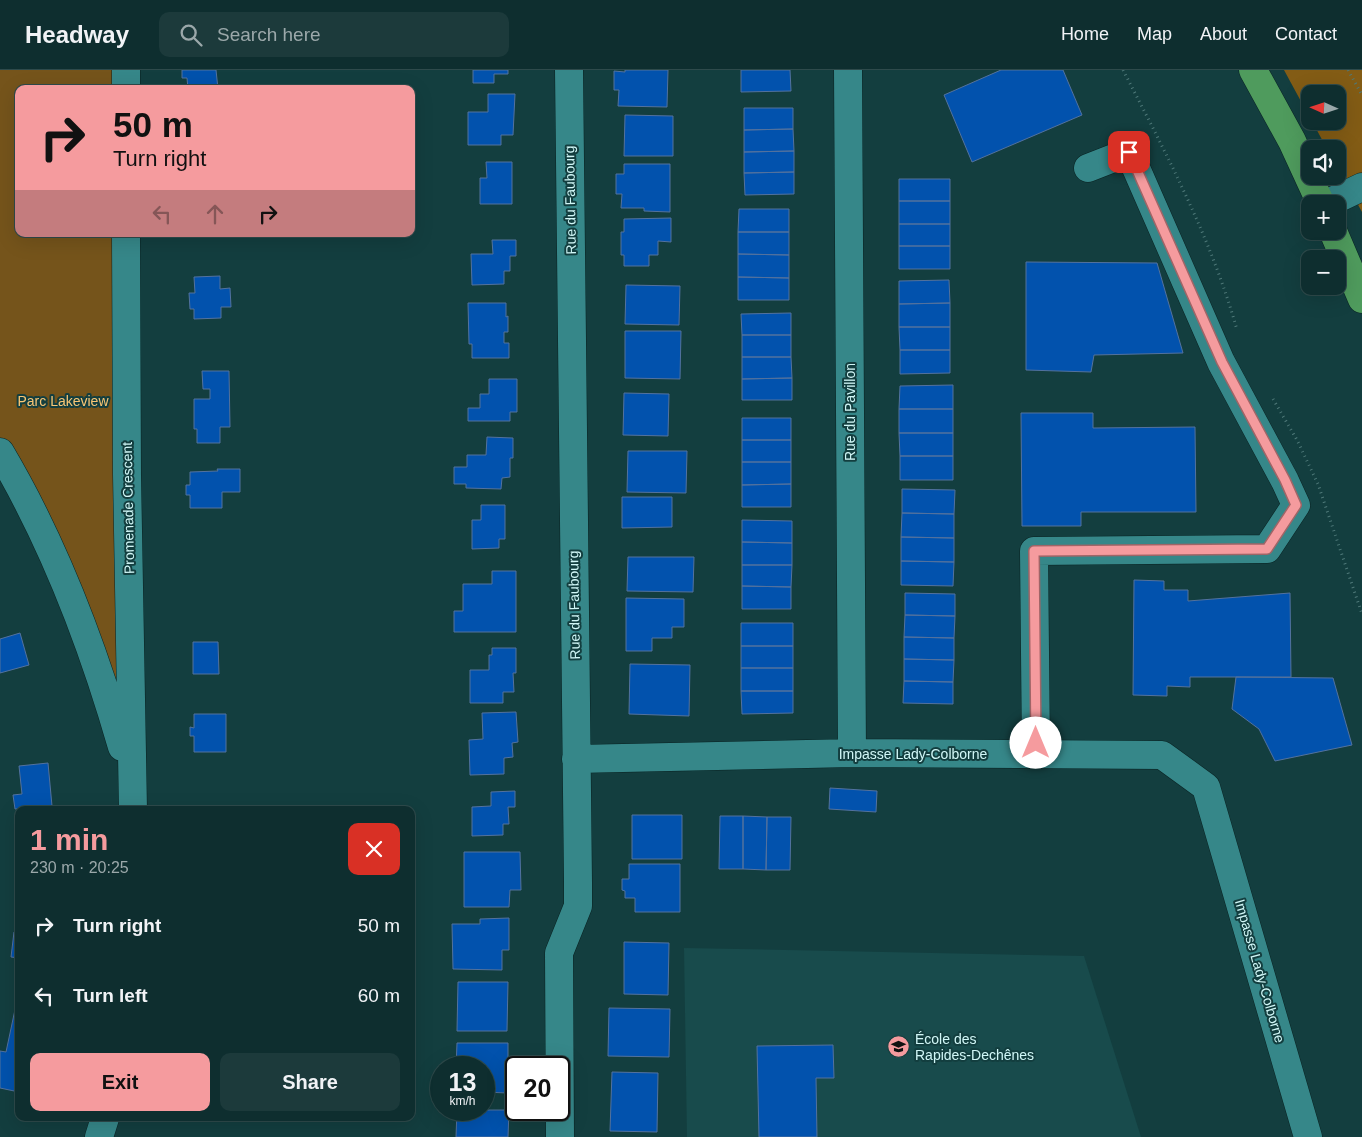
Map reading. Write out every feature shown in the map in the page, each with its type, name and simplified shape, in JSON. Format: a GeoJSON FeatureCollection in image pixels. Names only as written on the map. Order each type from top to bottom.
{"type":"FeatureCollection","features":[{"type":"Feature","properties":{"kind":"main road"},"geometry":{"type":"LineString","coordinates":[[1252,70],[1292,141],[1317,195]]}},
{"type":"Feature","properties":{"kind":"main road"},"geometry":{"type":"LineString","coordinates":[[1337,240],[1362,299]]}},
{"type":"Feature","properties":{"kind":"street"},"geometry":{"type":"LineString","coordinates":[[126,70],[126,85]]}},
{"type":"Feature","properties":{"kind":"street","name":"Rue du Faubourg"},"geometry":{"type":"LineString","coordinates":[[560,1137],[559,953],[578,906],[569,70]]}},
{"type":"Feature","properties":{"kind":"street","name":"Rue du Pavillon"},"geometry":{"type":"LineString","coordinates":[[848,70],[852,753]]}},
{"type":"Feature","properties":{"kind":"street"},"geometry":{"type":"LineString","coordinates":[[1036,754],[1034,551],[1267,549],[1296,505],[1285,480],[1222,362],[1129,152],[1088,168]]}},
{"type":"Feature","properties":{"kind":"street"},"geometry":{"type":"LineString","coordinates":[[1345,195],[1362,187]]}},
{"type":"Feature","properties":{"kind":"street","name":"Promenade Crescent"},"geometry":{"type":"LineString","coordinates":[[126,237],[127,475],[133,806]]}},
{"type":"Feature","properties":{"kind":"street","name":"Promenade Crescent"},"geometry":{"type":"LineString","coordinates":[[0,452],[24,493],[71,600],[105,688],[132,782]]}},
{"type":"Feature","properties":{"kind":"street","name":"Impasse Lady-Colborne"},"geometry":{"type":"LineString","coordinates":[[576,759],[852,753],[1162,755],[1206,787],[1308,1137]]}},
{"type":"Feature","properties":{"kind":"street"},"geometry":{"type":"LineString","coordinates":[[99,1137],[104,1121]]}},
{"type":"Feature","properties":{"kind":"path"},"geometry":{"type":"LineString","coordinates":[[1123,70],[1174,168],[1227,294],[1239,337]]}},
{"type":"Feature","properties":{"kind":"path"},"geometry":{"type":"LineString","coordinates":[[1348,70],[1362,95]]}},
{"type":"Feature","properties":{"kind":"path"},"geometry":{"type":"LineString","coordinates":[[1272,397],[1297,440],[1318,484],[1362,614]]}},
{"type":"Feature","properties":{"kind":"shaded area"},"geometry":{"type":"Polygon","coordinates":[[[1284,70],[1362,70],[1362,212],[1346,183],[1346,140],[1322,140],[1317,130],[1346,130],[1346,85],[1301,85],[1301,101],[1284,70]]]}},
{"type":"Feature","properties":{"kind":"shaded area","name":"École des Rapides-Dechênes"},"geometry":{"type":"Polygon","coordinates":[[[684,948],[1084,956],[1141,1137],[687,1137],[684,948]]]}},
{"type":"Feature","properties":{"kind":"green space","name":"Parc Lakeview"},"geometry":{"type":"Polygon","coordinates":[[[0,70],[126,70],[126,85],[15,85],[15,237],[126,237],[132,782],[0,452],[0,70]]]}},
{"type":"Feature","properties":{"kind":"building"},"geometry":{"type":"Polygon","coordinates":[[[182,70],[216,70],[218,85],[188,85],[187,78],[182,78],[182,70]]]}},
{"type":"Feature","properties":{"kind":"building"},"geometry":{"type":"Polygon","coordinates":[[[473,70],[508,70],[508,74],[494,74],[494,83],[473,83],[473,70]]]}},
{"type":"Feature","properties":{"kind":"building"},"geometry":{"type":"Polygon","coordinates":[[[625,70],[668,70],[667,107],[618,106],[619,90],[614,90],[614,71],[625,72],[625,70]]]}},
{"type":"Feature","properties":{"kind":"building"},"geometry":{"type":"Polygon","coordinates":[[[741,70],[790,70],[791,91],[741,92],[741,70]]]}},
{"type":"Feature","properties":{"kind":"building"},"geometry":{"type":"Polygon","coordinates":[[[1001,70],[1063,70],[1082,115],[972,162],[944,95],[1001,70]]]}},
{"type":"Feature","properties":{"kind":"building"},"geometry":{"type":"Polygon","coordinates":[[[488,94],[515,94],[513,135],[501,135],[501,145],[468,145],[468,112],[488,112],[488,94]]]}},
{"type":"Feature","properties":{"kind":"building"},"geometry":{"type":"Polygon","coordinates":[[[744,108],[793,108],[793,129],[744,130],[744,108]]]}},
{"type":"Feature","properties":{"kind":"building"},"geometry":{"type":"Polygon","coordinates":[[[625,115],[673,116],[673,156],[624,156],[625,115]]]}},
{"type":"Feature","properties":{"kind":"building"},"geometry":{"type":"Polygon","coordinates":[[[793,129],[794,151],[744,152],[744,130],[793,129]]]}},
{"type":"Feature","properties":{"kind":"building"},"geometry":{"type":"Polygon","coordinates":[[[794,151],[794,172],[744,173],[744,152],[794,151]]]}},
{"type":"Feature","properties":{"kind":"building"},"geometry":{"type":"Polygon","coordinates":[[[486,162],[512,162],[512,204],[480,204],[480,178],[487,178],[486,162]]]}},
{"type":"Feature","properties":{"kind":"building"},"geometry":{"type":"Polygon","coordinates":[[[624,164],[670,164],[670,212],[644,211],[644,208],[621,208],[622,194],[616,194],[616,174],[624,174],[624,164]]]}},
{"type":"Feature","properties":{"kind":"building"},"geometry":{"type":"Polygon","coordinates":[[[794,172],[794,194],[745,195],[744,173],[794,172]]]}},
{"type":"Feature","properties":{"kind":"building"},"geometry":{"type":"Polygon","coordinates":[[[899,179],[950,179],[950,201],[899,201],[899,179]]]}},
{"type":"Feature","properties":{"kind":"building"},"geometry":{"type":"Polygon","coordinates":[[[899,201],[950,201],[950,224],[899,224],[899,201]]]}},
{"type":"Feature","properties":{"kind":"building"},"geometry":{"type":"Polygon","coordinates":[[[739,209],[789,209],[789,232],[738,232],[739,209]]]}},
{"type":"Feature","properties":{"kind":"building"},"geometry":{"type":"Polygon","coordinates":[[[671,218],[671,242],[658,241],[658,255],[649,255],[649,266],[624,266],[624,255],[621,255],[621,232],[624,232],[624,219],[671,218]]]}},
{"type":"Feature","properties":{"kind":"building"},"geometry":{"type":"Polygon","coordinates":[[[899,224],[950,224],[950,246],[899,246],[899,224]]]}},
{"type":"Feature","properties":{"kind":"building"},"geometry":{"type":"Polygon","coordinates":[[[738,232],[789,232],[789,255],[738,254],[738,232]]]}},
{"type":"Feature","properties":{"kind":"building"},"geometry":{"type":"Polygon","coordinates":[[[492,240],[516,240],[516,256],[510,256],[510,271],[504,271],[504,284],[472,285],[471,254],[493,254],[492,240]]]}},
{"type":"Feature","properties":{"kind":"building"},"geometry":{"type":"Polygon","coordinates":[[[899,246],[950,246],[950,269],[899,269],[899,246]]]}},
{"type":"Feature","properties":{"kind":"building"},"geometry":{"type":"Polygon","coordinates":[[[738,254],[789,255],[789,278],[738,277],[738,254]]]}},
{"type":"Feature","properties":{"kind":"building"},"geometry":{"type":"Polygon","coordinates":[[[1026,262],[1157,263],[1183,353],[1094,355],[1091,372],[1026,370],[1026,262]]]}},
{"type":"Feature","properties":{"kind":"building"},"geometry":{"type":"Polygon","coordinates":[[[220,276],[220,289],[230,288],[231,307],[221,307],[221,318],[194,319],[194,309],[190,309],[189,293],[195,293],[194,277],[220,276]]]}},
{"type":"Feature","properties":{"kind":"building"},"geometry":{"type":"Polygon","coordinates":[[[738,277],[789,278],[789,300],[738,300],[738,277]]]}},
{"type":"Feature","properties":{"kind":"building"},"geometry":{"type":"Polygon","coordinates":[[[949,280],[950,303],[899,304],[899,281],[949,280]]]}},
{"type":"Feature","properties":{"kind":"building"},"geometry":{"type":"Polygon","coordinates":[[[626,285],[680,286],[679,325],[625,324],[626,285]]]}},
{"type":"Feature","properties":{"kind":"building"},"geometry":{"type":"Polygon","coordinates":[[[468,303],[506,303],[508,332],[504,332],[504,343],[509,343],[509,358],[472,358],[472,344],[469,344],[468,303]]]}},
{"type":"Feature","properties":{"kind":"building"},"geometry":{"type":"Polygon","coordinates":[[[950,303],[950,327],[899,327],[899,304],[950,303]]]}},
{"type":"Feature","properties":{"kind":"building"},"geometry":{"type":"Polygon","coordinates":[[[791,313],[791,335],[742,335],[741,314],[791,313]]]}},
{"type":"Feature","properties":{"kind":"building"},"geometry":{"type":"Polygon","coordinates":[[[899,327],[950,327],[950,350],[900,350],[899,327]]]}},
{"type":"Feature","properties":{"kind":"building"},"geometry":{"type":"Polygon","coordinates":[[[625,331],[681,331],[680,379],[625,378],[625,331]]]}},
{"type":"Feature","properties":{"kind":"building"},"geometry":{"type":"Polygon","coordinates":[[[742,335],[791,335],[791,357],[742,357],[742,335]]]}},
{"type":"Feature","properties":{"kind":"building"},"geometry":{"type":"Polygon","coordinates":[[[900,350],[950,350],[950,373],[900,374],[900,350]]]}},
{"type":"Feature","properties":{"kind":"building"},"geometry":{"type":"Polygon","coordinates":[[[742,357],[791,357],[792,378],[742,379],[742,357]]]}},
{"type":"Feature","properties":{"kind":"building"},"geometry":{"type":"Polygon","coordinates":[[[202,371],[229,371],[230,427],[220,427],[220,443],[197,443],[197,429],[194,429],[194,399],[210,399],[210,389],[203,389],[202,371]]]}},
{"type":"Feature","properties":{"kind":"building"},"geometry":{"type":"Polygon","coordinates":[[[792,378],[792,400],[742,400],[742,379],[792,378]]]}},
{"type":"Feature","properties":{"kind":"building"},"geometry":{"type":"Polygon","coordinates":[[[489,379],[517,379],[517,412],[510,412],[510,421],[468,421],[468,408],[480,408],[480,394],[489,394],[489,379]]]}},
{"type":"Feature","properties":{"kind":"building"},"geometry":{"type":"Polygon","coordinates":[[[953,385],[953,409],[899,409],[900,386],[953,385]]]}},
{"type":"Feature","properties":{"kind":"building"},"geometry":{"type":"Polygon","coordinates":[[[624,393],[669,394],[668,436],[623,435],[624,393]]]}},
{"type":"Feature","properties":{"kind":"building"},"geometry":{"type":"Polygon","coordinates":[[[899,409],[953,409],[953,433],[899,433],[899,409]]]}},
{"type":"Feature","properties":{"kind":"building"},"geometry":{"type":"Polygon","coordinates":[[[1021,413],[1093,413],[1093,428],[1195,427],[1196,512],[1081,512],[1081,526],[1022,526],[1021,413]]]}},
{"type":"Feature","properties":{"kind":"building"},"geometry":{"type":"Polygon","coordinates":[[[742,418],[791,418],[791,440],[742,440],[742,418]]]}},
{"type":"Feature","properties":{"kind":"building"},"geometry":{"type":"Polygon","coordinates":[[[899,433],[953,433],[953,456],[900,456],[899,433]]]}},
{"type":"Feature","properties":{"kind":"building"},"geometry":{"type":"Polygon","coordinates":[[[487,437],[513,438],[513,458],[510,458],[510,477],[502,478],[501,489],[466,488],[466,484],[454,484],[454,467],[467,467],[467,455],[486,455],[487,437]]]}},
{"type":"Feature","properties":{"kind":"building"},"geometry":{"type":"Polygon","coordinates":[[[742,440],[791,440],[791,462],[742,462],[742,440]]]}},
{"type":"Feature","properties":{"kind":"building"},"geometry":{"type":"Polygon","coordinates":[[[628,451],[687,451],[686,493],[627,492],[628,451]]]}},
{"type":"Feature","properties":{"kind":"building"},"geometry":{"type":"Polygon","coordinates":[[[900,456],[953,456],[953,480],[900,480],[900,456]]]}},
{"type":"Feature","properties":{"kind":"building"},"geometry":{"type":"Polygon","coordinates":[[[742,462],[791,462],[791,484],[742,485],[742,462]]]}},
{"type":"Feature","properties":{"kind":"building"},"geometry":{"type":"Polygon","coordinates":[[[217,469],[240,469],[240,492],[222,492],[222,508],[190,508],[190,495],[186,495],[186,485],[190,485],[190,472],[218,471],[217,469]]]}},
{"type":"Feature","properties":{"kind":"building"},"geometry":{"type":"Polygon","coordinates":[[[791,484],[791,507],[742,507],[742,485],[791,484]]]}},
{"type":"Feature","properties":{"kind":"building"},"geometry":{"type":"Polygon","coordinates":[[[902,489],[955,490],[954,514],[902,513],[902,489]]]}},
{"type":"Feature","properties":{"kind":"building"},"geometry":{"type":"Polygon","coordinates":[[[622,497],[672,497],[672,527],[622,528],[622,497]]]}},
{"type":"Feature","properties":{"kind":"building"},"geometry":{"type":"Polygon","coordinates":[[[481,505],[505,505],[505,539],[499,539],[499,548],[472,549],[472,520],[481,520],[481,505]]]}},
{"type":"Feature","properties":{"kind":"building"},"geometry":{"type":"Polygon","coordinates":[[[902,513],[954,514],[954,538],[901,537],[902,513]]]}},
{"type":"Feature","properties":{"kind":"building"},"geometry":{"type":"Polygon","coordinates":[[[742,520],[792,521],[792,543],[742,542],[742,520]]]}},
{"type":"Feature","properties":{"kind":"building"},"geometry":{"type":"Polygon","coordinates":[[[901,537],[954,538],[954,562],[901,561],[901,537]]]}},
{"type":"Feature","properties":{"kind":"building"},"geometry":{"type":"Polygon","coordinates":[[[742,542],[792,543],[792,565],[742,565],[742,542]]]}},
{"type":"Feature","properties":{"kind":"building"},"geometry":{"type":"Polygon","coordinates":[[[628,557],[694,557],[693,592],[627,591],[628,557]]]}},
{"type":"Feature","properties":{"kind":"building"},"geometry":{"type":"Polygon","coordinates":[[[901,561],[954,562],[953,586],[901,585],[901,561]]]}},
{"type":"Feature","properties":{"kind":"building"},"geometry":{"type":"Polygon","coordinates":[[[742,565],[792,565],[791,587],[742,586],[742,565]]]}},
{"type":"Feature","properties":{"kind":"building"},"geometry":{"type":"Polygon","coordinates":[[[492,571],[516,571],[516,632],[454,632],[454,611],[463,611],[463,584],[492,584],[492,571]]]}},
{"type":"Feature","properties":{"kind":"building"},"geometry":{"type":"Polygon","coordinates":[[[1134,580],[1164,581],[1164,590],[1188,590],[1188,601],[1290,593],[1291,677],[1190,677],[1190,687],[1167,686],[1167,696],[1133,695],[1134,580]]]}},
{"type":"Feature","properties":{"kind":"building"},"geometry":{"type":"Polygon","coordinates":[[[742,586],[791,587],[791,609],[742,609],[742,586]]]}},
{"type":"Feature","properties":{"kind":"building"},"geometry":{"type":"Polygon","coordinates":[[[905,593],[955,594],[955,616],[905,615],[905,593]]]}},
{"type":"Feature","properties":{"kind":"building"},"geometry":{"type":"Polygon","coordinates":[[[626,598],[684,599],[684,627],[672,627],[672,638],[652,638],[652,651],[626,651],[626,598]]]}},
{"type":"Feature","properties":{"kind":"building"},"geometry":{"type":"Polygon","coordinates":[[[905,615],[955,616],[954,638],[904,637],[905,615]]]}},
{"type":"Feature","properties":{"kind":"building"},"geometry":{"type":"Polygon","coordinates":[[[741,623],[793,623],[793,646],[741,646],[741,623]]]}},
{"type":"Feature","properties":{"kind":"building"},"geometry":{"type":"Polygon","coordinates":[[[20,633],[29,665],[0,673],[0,639],[20,633]]]}},
{"type":"Feature","properties":{"kind":"building"},"geometry":{"type":"Polygon","coordinates":[[[904,637],[954,638],[954,660],[904,659],[904,637]]]}},
{"type":"Feature","properties":{"kind":"building"},"geometry":{"type":"Polygon","coordinates":[[[193,642],[218,642],[219,674],[193,674],[193,642]]]}},
{"type":"Feature","properties":{"kind":"building"},"geometry":{"type":"Polygon","coordinates":[[[741,646],[793,646],[793,668],[741,668],[741,646]]]}},
{"type":"Feature","properties":{"kind":"building"},"geometry":{"type":"Polygon","coordinates":[[[492,648],[516,648],[516,673],[513,673],[514,692],[503,692],[503,703],[470,703],[470,670],[489,670],[489,655],[492,655],[492,648]]]}},
{"type":"Feature","properties":{"kind":"building"},"geometry":{"type":"Polygon","coordinates":[[[904,659],[954,660],[953,682],[904,681],[904,659]]]}},
{"type":"Feature","properties":{"kind":"building"},"geometry":{"type":"Polygon","coordinates":[[[630,664],[690,665],[689,716],[629,714],[630,664]]]}},
{"type":"Feature","properties":{"kind":"building"},"geometry":{"type":"Polygon","coordinates":[[[741,668],[793,668],[793,691],[741,691],[741,668]]]}},
{"type":"Feature","properties":{"kind":"building"},"geometry":{"type":"Polygon","coordinates":[[[1236,677],[1333,678],[1352,745],[1275,761],[1259,729],[1232,709],[1236,677]]]}},
{"type":"Feature","properties":{"kind":"building"},"geometry":{"type":"Polygon","coordinates":[[[904,681],[953,682],[953,704],[903,703],[904,681]]]}},
{"type":"Feature","properties":{"kind":"building"},"geometry":{"type":"Polygon","coordinates":[[[741,691],[793,691],[793,713],[742,714],[741,691]]]}},
{"type":"Feature","properties":{"kind":"building"},"geometry":{"type":"Polygon","coordinates":[[[516,712],[518,742],[512,743],[513,757],[504,758],[504,774],[470,775],[469,740],[483,739],[482,713],[516,712]]]}},
{"type":"Feature","properties":{"kind":"building"},"geometry":{"type":"Polygon","coordinates":[[[194,714],[226,714],[226,752],[194,752],[194,736],[190,736],[190,727],[194,728],[194,714]]]}},
{"type":"Feature","properties":{"kind":"building"},"geometry":{"type":"Polygon","coordinates":[[[48,763],[52,806],[15,806],[15,809],[13,795],[22,794],[19,766],[48,763]]]}},
{"type":"Feature","properties":{"kind":"building"},"geometry":{"type":"Polygon","coordinates":[[[830,788],[877,791],[876,812],[829,809],[830,788]]]}},
{"type":"Feature","properties":{"kind":"building"},"geometry":{"type":"Polygon","coordinates":[[[515,791],[515,807],[508,807],[509,824],[503,824],[503,835],[472,836],[472,807],[491,806],[491,792],[515,791]]]}},
{"type":"Feature","properties":{"kind":"building"},"geometry":{"type":"Polygon","coordinates":[[[632,815],[682,815],[682,859],[632,859],[632,815]]]}},
{"type":"Feature","properties":{"kind":"building"},"geometry":{"type":"Polygon","coordinates":[[[720,816],[743,816],[743,869],[719,869],[720,816]]]}},
{"type":"Feature","properties":{"kind":"building"},"geometry":{"type":"Polygon","coordinates":[[[743,816],[767,817],[766,870],[743,869],[743,816]]]}},
{"type":"Feature","properties":{"kind":"building"},"geometry":{"type":"Polygon","coordinates":[[[767,817],[791,817],[790,870],[766,870],[767,817]]]}},
{"type":"Feature","properties":{"kind":"building"},"geometry":{"type":"Polygon","coordinates":[[[464,852],[520,852],[521,890],[510,890],[509,907],[464,907],[464,852]]]}},
{"type":"Feature","properties":{"kind":"building"},"geometry":{"type":"Polygon","coordinates":[[[629,864],[680,864],[680,912],[635,912],[635,898],[625,898],[625,891],[622,890],[622,879],[629,879],[629,864]]]}},
{"type":"Feature","properties":{"kind":"building"},"geometry":{"type":"Polygon","coordinates":[[[509,918],[509,950],[502,950],[502,970],[453,969],[452,924],[480,924],[480,919],[509,918]]]}},
{"type":"Feature","properties":{"kind":"building"},"geometry":{"type":"Polygon","coordinates":[[[14,932],[15,932],[15,958],[11,957],[14,932]]]}},
{"type":"Feature","properties":{"kind":"building"},"geometry":{"type":"Polygon","coordinates":[[[624,942],[669,943],[668,995],[624,994],[624,942]]]}},
{"type":"Feature","properties":{"kind":"building"},"geometry":{"type":"Polygon","coordinates":[[[458,982],[508,982],[507,1031],[457,1031],[458,982]]]}},
{"type":"Feature","properties":{"kind":"building"},"geometry":{"type":"Polygon","coordinates":[[[609,1008],[670,1009],[669,1057],[608,1056],[609,1008]]]}},
{"type":"Feature","properties":{"kind":"building"},"geometry":{"type":"Polygon","coordinates":[[[15,1010],[15,1091],[0,1088],[0,1051],[6,1052],[15,1010]]]}},
{"type":"Feature","properties":{"kind":"building"},"geometry":{"type":"Polygon","coordinates":[[[457,1043],[508,1043],[508,1056],[505,1056],[505,1093],[495,1092],[495,1056],[456,1056],[457,1043]]]}},
{"type":"Feature","properties":{"kind":"building"},"geometry":{"type":"Polygon","coordinates":[[[833,1045],[834,1078],[816,1078],[817,1137],[759,1137],[757,1046],[833,1045]]]}},
{"type":"Feature","properties":{"kind":"building"},"geometry":{"type":"Polygon","coordinates":[[[612,1072],[658,1073],[657,1132],[610,1131],[612,1072]]]}},
{"type":"Feature","properties":{"kind":"building"},"geometry":{"type":"Polygon","coordinates":[[[495,1110],[505,1110],[505,1121],[509,1121],[508,1137],[456,1137],[457,1121],[495,1121],[495,1110]]]}},
{"type":"Feature","properties":{"kind":"place","name":"École des Rapides-Dechênes"},"geometry":{"type":"Point","coordinates":[899,1047]}},
{"type":"Feature","properties":{"kind":"route"},"geometry":{"type":"LineString","coordinates":[[1036,743],[1034,551],[1267,549],[1296,505],[1285,480],[1222,362],[1129,152]]}}]}
